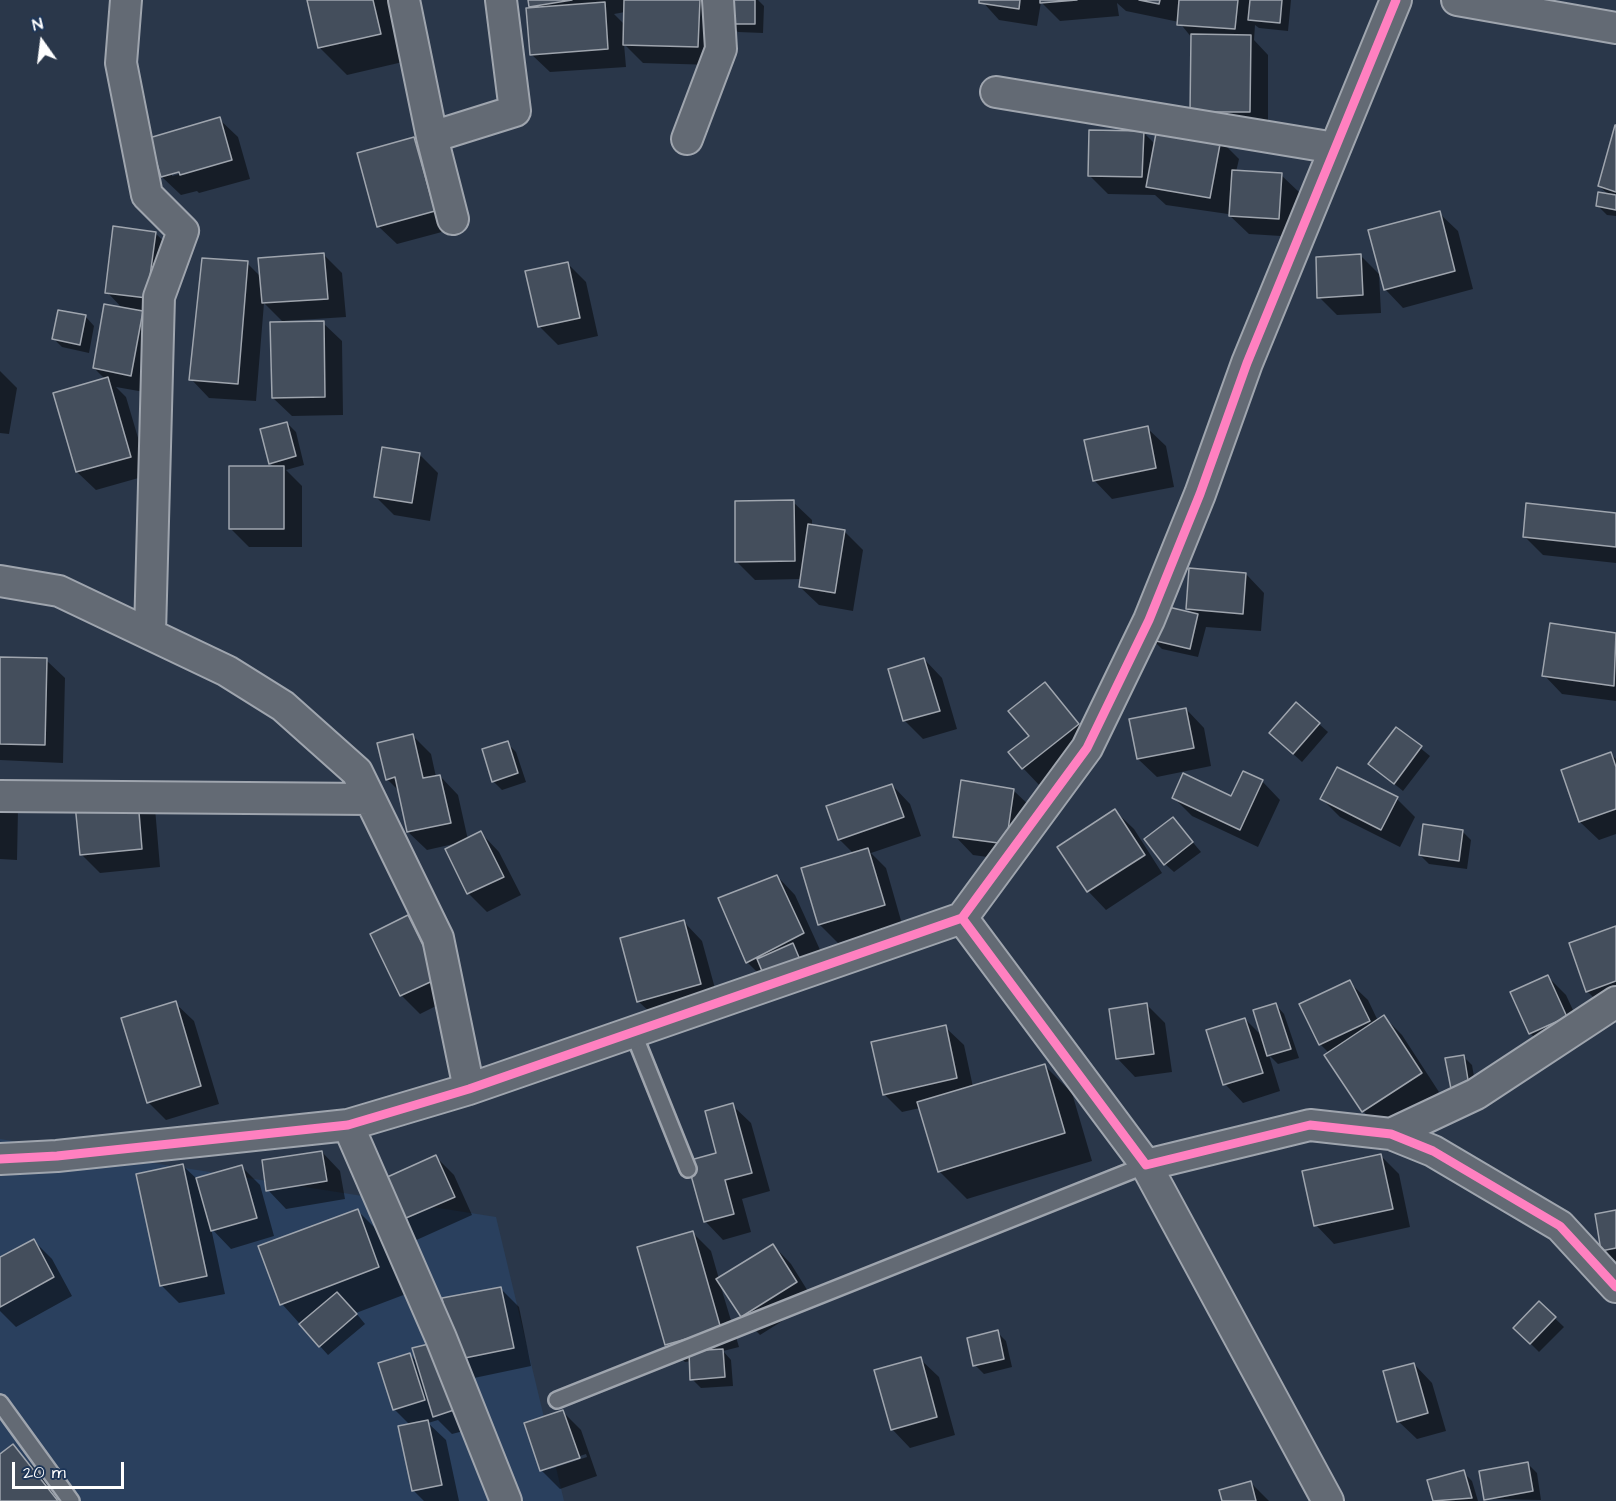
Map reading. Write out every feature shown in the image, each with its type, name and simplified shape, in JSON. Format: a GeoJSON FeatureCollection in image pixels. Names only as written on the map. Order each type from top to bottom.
{"type":"FeatureCollection","features":[{"type":"Feature","properties":{"kind":"street"},"geometry":{"type":"LineString","coordinates":[[126,0],[121,63],[147,195],[183,231],[159,297],[150,633]]}},
{"type":"Feature","properties":{"kind":"street"},"geometry":{"type":"LineString","coordinates":[[404,0],[432,137],[453,219]]}},
{"type":"Feature","properties":{"kind":"street"},"geometry":{"type":"LineString","coordinates":[[432,137],[515,111],[501,0]]}},
{"type":"Feature","properties":{"kind":"street"},"geometry":{"type":"LineString","coordinates":[[687,139],[721,49],[718,0]]}},
{"type":"Feature","properties":{"kind":"street"},"geometry":{"type":"LineString","coordinates":[[0,1159],[57,1156],[348,1125],[469,1089],[962,918],[1088,748],[1149,620],[1200,494],[1247,363],[1396,0]]}},
{"type":"Feature","properties":{"kind":"street"},"geometry":{"type":"LineString","coordinates":[[1457,0],[1616,28]]}},
{"type":"Feature","properties":{"kind":"street"},"geometry":{"type":"LineString","coordinates":[[996,92],[1335,148]]}},
{"type":"Feature","properties":{"kind":"street"},"geometry":{"type":"LineString","coordinates":[[0,581],[59,591],[227,671],[283,706],[357,772],[438,938],[469,1089]]}},
{"type":"Feature","properties":{"kind":"street"},"geometry":{"type":"LineString","coordinates":[[0,796],[370,799]]}},
{"type":"Feature","properties":{"kind":"street"},"geometry":{"type":"LineString","coordinates":[[962,918],[1146,1165],[1328,1501]]}},
{"type":"Feature","properties":{"kind":"street"},"geometry":{"type":"LineString","coordinates":[[1391,1134],[1476,1094],[1616,1002]]}},
{"type":"Feature","properties":{"kind":"street"},"geometry":{"type":"LineString","coordinates":[[348,1125],[441,1338],[506,1501]]}},
{"type":"Feature","properties":{"kind":"street"},"geometry":{"type":"LineString","coordinates":[[1146,1165],[1310,1125],[1391,1134],[1433,1151],[1560,1226],[1616,1287]]}},
{"type":"Feature","properties":{"kind":"lane"},"geometry":{"type":"LineString","coordinates":[[633,1032],[688,1169]]}},
{"type":"Feature","properties":{"kind":"lane"},"geometry":{"type":"LineString","coordinates":[[557,1400],[1146,1165]]}},
{"type":"Feature","properties":{"kind":"lane"},"geometry":{"type":"LineString","coordinates":[[0,1403],[71,1501]]}},
{"type":"Feature","properties":{"kind":"shaded area"},"geometry":{"type":"Polygon","coordinates":[[[0,1139],[496,1217],[564,1501],[0,1501],[0,1139]]]}},
{"type":"Feature","properties":{"kind":"building"},"geometry":{"type":"Polygon","coordinates":[[[307,0],[373,0],[381,34],[318,48],[307,0]]]}},
{"type":"Feature","properties":{"kind":"building"},"geometry":{"type":"Polygon","coordinates":[[[528,0],[572,0],[529,7],[528,0]]]}},
{"type":"Feature","properties":{"kind":"building"},"geometry":{"type":"Polygon","coordinates":[[[624,0],[700,0],[698,47],[623,45],[624,0]]]}},
{"type":"Feature","properties":{"kind":"building"},"geometry":{"type":"Polygon","coordinates":[[[728,0],[755,0],[755,24],[727,24],[728,0]]]}},
{"type":"Feature","properties":{"kind":"building"},"geometry":{"type":"Polygon","coordinates":[[[979,0],[1020,0],[1019,9],[979,3],[979,0]]]}},
{"type":"Feature","properties":{"kind":"building"},"geometry":{"type":"Polygon","coordinates":[[[1040,0],[1077,0],[1040,3],[1040,0]]]}},
{"type":"Feature","properties":{"kind":"building"},"geometry":{"type":"Polygon","coordinates":[[[1139,0],[1160,0],[1159,4],[1139,0]]]}},
{"type":"Feature","properties":{"kind":"building"},"geometry":{"type":"Polygon","coordinates":[[[1179,0],[1238,0],[1235,29],[1177,25],[1179,0]]]}},
{"type":"Feature","properties":{"kind":"building"},"geometry":{"type":"Polygon","coordinates":[[[1250,0],[1282,0],[1280,23],[1248,20],[1250,0]]]}},
{"type":"Feature","properties":{"kind":"building"},"geometry":{"type":"Polygon","coordinates":[[[605,2],[608,49],[530,55],[526,8],[605,2]]]}},
{"type":"Feature","properties":{"kind":"building"},"geometry":{"type":"Polygon","coordinates":[[[1191,34],[1251,35],[1250,112],[1190,112],[1191,34]]]}},
{"type":"Feature","properties":{"kind":"building"},"geometry":{"type":"Polygon","coordinates":[[[220,117],[232,160],[180,175],[179,172],[161,177],[149,138],[220,117]]]}},
{"type":"Feature","properties":{"kind":"building"},"geometry":{"type":"Polygon","coordinates":[[[1616,125],[1616,192],[1598,186],[1616,125]]]}},
{"type":"Feature","properties":{"kind":"building"},"geometry":{"type":"Polygon","coordinates":[[[1157,128],[1221,139],[1210,198],[1146,187],[1157,128]]]}},
{"type":"Feature","properties":{"kind":"building"},"geometry":{"type":"Polygon","coordinates":[[[1089,130],[1144,131],[1142,177],[1088,176],[1089,130]]]}},
{"type":"Feature","properties":{"kind":"building"},"geometry":{"type":"Polygon","coordinates":[[[414,137],[435,211],[377,227],[357,153],[414,137]]]}},
{"type":"Feature","properties":{"kind":"building"},"geometry":{"type":"Polygon","coordinates":[[[1232,170],[1282,173],[1279,219],[1229,216],[1232,170]]]}},
{"type":"Feature","properties":{"kind":"building"},"geometry":{"type":"Polygon","coordinates":[[[1598,192],[1616,195],[1616,210],[1596,206],[1598,192]]]}},
{"type":"Feature","properties":{"kind":"building"},"geometry":{"type":"Polygon","coordinates":[[[1440,211],[1455,271],[1384,290],[1368,230],[1440,211]]]}},
{"type":"Feature","properties":{"kind":"building"},"geometry":{"type":"Polygon","coordinates":[[[113,226],[156,232],[147,298],[105,293],[113,226]]]}},
{"type":"Feature","properties":{"kind":"building"},"geometry":{"type":"Polygon","coordinates":[[[324,253],[328,299],[262,303],[258,258],[324,253]]]}},
{"type":"Feature","properties":{"kind":"building"},"geometry":{"type":"Polygon","coordinates":[[[1361,254],[1363,295],[1317,298],[1316,257],[1361,254]]]}},
{"type":"Feature","properties":{"kind":"building"},"geometry":{"type":"Polygon","coordinates":[[[202,258],[248,261],[238,384],[189,380],[202,258]]]}},
{"type":"Feature","properties":{"kind":"building"},"geometry":{"type":"Polygon","coordinates":[[[568,262],[580,318],[538,327],[525,271],[568,262]]]}},
{"type":"Feature","properties":{"kind":"building"},"geometry":{"type":"Polygon","coordinates":[[[104,304],[143,311],[131,376],[93,368],[104,304]]]}},
{"type":"Feature","properties":{"kind":"building"},"geometry":{"type":"Polygon","coordinates":[[[58,310],[86,315],[80,345],[52,339],[58,310]]]}},
{"type":"Feature","properties":{"kind":"building"},"geometry":{"type":"Polygon","coordinates":[[[324,321],[325,397],[272,398],[270,322],[324,321]]]}},
{"type":"Feature","properties":{"kind":"building"},"geometry":{"type":"Polygon","coordinates":[[[108,377],[131,457],[76,472],[53,393],[108,377]]]}},
{"type":"Feature","properties":{"kind":"building"},"geometry":{"type":"Polygon","coordinates":[[[287,422],[296,456],[269,464],[260,429],[287,422]]]}},
{"type":"Feature","properties":{"kind":"building"},"geometry":{"type":"Polygon","coordinates":[[[1148,426],[1156,468],[1093,481],[1084,440],[1148,426]]]}},
{"type":"Feature","properties":{"kind":"building"},"geometry":{"type":"Polygon","coordinates":[[[382,447],[420,453],[412,503],[374,497],[382,447]]]}},
{"type":"Feature","properties":{"kind":"building"},"geometry":{"type":"Polygon","coordinates":[[[229,466],[284,466],[284,529],[229,529],[229,466]]]}},
{"type":"Feature","properties":{"kind":"building"},"geometry":{"type":"Polygon","coordinates":[[[794,500],[795,561],[735,562],[735,501],[794,500]]]}},
{"type":"Feature","properties":{"kind":"building"},"geometry":{"type":"Polygon","coordinates":[[[1526,503],[1616,513],[1616,547],[1523,537],[1526,503]]]}},
{"type":"Feature","properties":{"kind":"building"},"geometry":{"type":"Polygon","coordinates":[[[808,524],[845,530],[835,593],[799,587],[808,524]]]}},
{"type":"Feature","properties":{"kind":"building"},"geometry":{"type":"Polygon","coordinates":[[[1189,568],[1246,573],[1243,614],[1186,609],[1189,568]]]}},
{"type":"Feature","properties":{"kind":"building"},"geometry":{"type":"Polygon","coordinates":[[[1160,605],[1198,614],[1190,649],[1152,640],[1160,605]]]}},
{"type":"Feature","properties":{"kind":"building"},"geometry":{"type":"Polygon","coordinates":[[[1550,623],[1616,633],[1614,686],[1542,676],[1550,623]]]}},
{"type":"Feature","properties":{"kind":"building"},"geometry":{"type":"Polygon","coordinates":[[[0,657],[47,658],[45,745],[0,744],[0,657]]]}},
{"type":"Feature","properties":{"kind":"building"},"geometry":{"type":"Polygon","coordinates":[[[924,658],[940,711],[903,721],[888,669],[924,658]]]}},
{"type":"Feature","properties":{"kind":"building"},"geometry":{"type":"Polygon","coordinates":[[[1045,682],[1079,724],[1022,769],[1008,752],[1029,736],[1008,711],[1045,682]]]}},
{"type":"Feature","properties":{"kind":"building"},"geometry":{"type":"Polygon","coordinates":[[[1296,702],[1320,723],[1293,754],[1269,733],[1296,702]]]}},
{"type":"Feature","properties":{"kind":"building"},"geometry":{"type":"Polygon","coordinates":[[[1186,708],[1194,748],[1137,759],[1129,719],[1186,708]]]}},
{"type":"Feature","properties":{"kind":"building"},"geometry":{"type":"Polygon","coordinates":[[[1396,727],[1422,746],[1394,784],[1368,764],[1396,727]]]}},
{"type":"Feature","properties":{"kind":"building"},"geometry":{"type":"Polygon","coordinates":[[[413,734],[423,778],[440,775],[451,823],[407,832],[395,777],[386,780],[377,743],[413,734]]]}},
{"type":"Feature","properties":{"kind":"building"},"geometry":{"type":"Polygon","coordinates":[[[508,741],[518,773],[492,782],[482,749],[508,741]]]}},
{"type":"Feature","properties":{"kind":"building"},"geometry":{"type":"Polygon","coordinates":[[[1611,752],[1616,767],[1616,809],[1579,822],[1561,770],[1611,752]]]}},
{"type":"Feature","properties":{"kind":"building"},"geometry":{"type":"Polygon","coordinates":[[[1337,767],[1398,797],[1381,830],[1320,799],[1337,767]]]}},
{"type":"Feature","properties":{"kind":"building"},"geometry":{"type":"Polygon","coordinates":[[[1243,771],[1263,780],[1240,830],[1172,798],[1183,773],[1231,796],[1243,771]]]}},
{"type":"Feature","properties":{"kind":"building"},"geometry":{"type":"Polygon","coordinates":[[[961,780],[1014,789],[1006,844],[953,837],[961,780]]]}},
{"type":"Feature","properties":{"kind":"building"},"geometry":{"type":"Polygon","coordinates":[[[892,784],[904,817],[838,840],[826,806],[892,784]]]}},
{"type":"Feature","properties":{"kind":"building"},"geometry":{"type":"Polygon","coordinates":[[[137,788],[142,849],[80,855],[74,794],[137,788]]]}},
{"type":"Feature","properties":{"kind":"building"},"geometry":{"type":"Polygon","coordinates":[[[1115,809],[1145,855],[1087,892],[1057,847],[1115,809]]]}},
{"type":"Feature","properties":{"kind":"building"},"geometry":{"type":"Polygon","coordinates":[[[1173,817],[1193,842],[1164,865],[1144,839],[1173,817]]]}},
{"type":"Feature","properties":{"kind":"building"},"geometry":{"type":"Polygon","coordinates":[[[1423,824],[1463,830],[1459,861],[1419,855],[1423,824]]]}},
{"type":"Feature","properties":{"kind":"building"},"geometry":{"type":"Polygon","coordinates":[[[481,831],[504,877],[467,894],[445,849],[481,831]]]}},
{"type":"Feature","properties":{"kind":"building"},"geometry":{"type":"Polygon","coordinates":[[[868,848],[885,905],[818,925],[801,868],[868,848]]]}},
{"type":"Feature","properties":{"kind":"building"},"geometry":{"type":"Polygon","coordinates":[[[777,875],[804,933],[746,963],[718,898],[777,875]]]}},
{"type":"Feature","properties":{"kind":"building"},"geometry":{"type":"Polygon","coordinates":[[[408,915],[439,978],[400,996],[370,934],[408,915]]]}},
{"type":"Feature","properties":{"kind":"building"},"geometry":{"type":"Polygon","coordinates":[[[684,920],[701,984],[637,1002],[620,938],[684,920]]]}},
{"type":"Feature","properties":{"kind":"building"},"geometry":{"type":"Polygon","coordinates":[[[1616,926],[1616,981],[1586,992],[1569,943],[1616,926]]]}},
{"type":"Feature","properties":{"kind":"building"},"geometry":{"type":"Polygon","coordinates":[[[793,943],[803,967],[767,983],[757,959],[793,943]]]}},
{"type":"Feature","properties":{"kind":"building"},"geometry":{"type":"Polygon","coordinates":[[[1548,975],[1567,1017],[1529,1034],[1510,992],[1548,975]]]}},
{"type":"Feature","properties":{"kind":"building"},"geometry":{"type":"Polygon","coordinates":[[[1350,980],[1370,1021],[1319,1045],[1299,1004],[1350,980]]]}},
{"type":"Feature","properties":{"kind":"building"},"geometry":{"type":"Polygon","coordinates":[[[176,1001],[201,1086],[147,1103],[121,1018],[176,1001]]]}},
{"type":"Feature","properties":{"kind":"building"},"geometry":{"type":"Polygon","coordinates":[[[1147,1003],[1154,1054],[1116,1059],[1109,1009],[1147,1003]]]}},
{"type":"Feature","properties":{"kind":"building"},"geometry":{"type":"Polygon","coordinates":[[[1276,1003],[1291,1049],[1267,1056],[1253,1010],[1276,1003]]]}},
{"type":"Feature","properties":{"kind":"building"},"geometry":{"type":"Polygon","coordinates":[[[1384,1015],[1422,1073],[1362,1112],[1324,1055],[1384,1015]]]}},
{"type":"Feature","properties":{"kind":"building"},"geometry":{"type":"Polygon","coordinates":[[[1245,1018],[1263,1073],[1223,1085],[1206,1030],[1245,1018]]]}},
{"type":"Feature","properties":{"kind":"building"},"geometry":{"type":"Polygon","coordinates":[[[946,1025],[957,1078],[883,1095],[871,1042],[946,1025]]]}},
{"type":"Feature","properties":{"kind":"building"},"geometry":{"type":"Polygon","coordinates":[[[1464,1055],[1469,1086],[1451,1089],[1445,1058],[1464,1055]]]}},
{"type":"Feature","properties":{"kind":"building"},"geometry":{"type":"Polygon","coordinates":[[[1045,1064],[1065,1133],[938,1172],[917,1102],[1045,1064]]]}},
{"type":"Feature","properties":{"kind":"building"},"geometry":{"type":"Polygon","coordinates":[[[733,1103],[752,1173],[725,1180],[734,1214],[704,1222],[687,1161],[716,1153],[705,1111],[733,1103]]]}},
{"type":"Feature","properties":{"kind":"building"},"geometry":{"type":"Polygon","coordinates":[[[322,1151],[327,1181],[266,1191],[262,1160],[322,1151]]]}},
{"type":"Feature","properties":{"kind":"building"},"geometry":{"type":"Polygon","coordinates":[[[1381,1154],[1393,1209],[1314,1226],[1302,1171],[1381,1154]]]}},
{"type":"Feature","properties":{"kind":"building"},"geometry":{"type":"Polygon","coordinates":[[[436,1155],[455,1197],[392,1224],[374,1183],[436,1155]]]}},
{"type":"Feature","properties":{"kind":"building"},"geometry":{"type":"Polygon","coordinates":[[[183,1164],[207,1276],[160,1286],[136,1174],[183,1164]]]}},
{"type":"Feature","properties":{"kind":"building"},"geometry":{"type":"Polygon","coordinates":[[[242,1165],[257,1218],[211,1231],[196,1178],[242,1165]]]}},
{"type":"Feature","properties":{"kind":"building"},"geometry":{"type":"Polygon","coordinates":[[[358,1209],[379,1267],[280,1305],[258,1246],[358,1209]]]}},
{"type":"Feature","properties":{"kind":"building"},"geometry":{"type":"Polygon","coordinates":[[[1616,1210],[1616,1248],[1601,1251],[1595,1214],[1616,1210]]]}},
{"type":"Feature","properties":{"kind":"building"},"geometry":{"type":"Polygon","coordinates":[[[693,1231],[721,1329],[665,1345],[637,1247],[693,1231]]]}},
{"type":"Feature","properties":{"kind":"building"},"geometry":{"type":"Polygon","coordinates":[[[34,1239],[54,1277],[0,1307],[0,1257],[34,1239]]]}},
{"type":"Feature","properties":{"kind":"building"},"geometry":{"type":"Polygon","coordinates":[[[773,1244],[797,1282],[741,1317],[716,1279],[773,1244]]]}},
{"type":"Feature","properties":{"kind":"building"},"geometry":{"type":"Polygon","coordinates":[[[501,1287],[514,1348],[455,1360],[442,1298],[501,1287]]]}},
{"type":"Feature","properties":{"kind":"building"},"geometry":{"type":"Polygon","coordinates":[[[337,1292],[357,1314],[319,1347],[299,1324],[337,1292]]]}},
{"type":"Feature","properties":{"kind":"building"},"geometry":{"type":"Polygon","coordinates":[[[1539,1301],[1556,1317],[1530,1344],[1513,1328],[1539,1301]]]}},
{"type":"Feature","properties":{"kind":"building"},"geometry":{"type":"Polygon","coordinates":[[[998,1330],[1004,1359],[973,1366],[967,1338],[998,1330]]]}},
{"type":"Feature","properties":{"kind":"building"},"geometry":{"type":"Polygon","coordinates":[[[437,1342],[457,1409],[433,1417],[412,1348],[437,1342]]]}},
{"type":"Feature","properties":{"kind":"building"},"geometry":{"type":"Polygon","coordinates":[[[723,1349],[725,1377],[690,1380],[689,1351],[723,1349]]]}},
{"type":"Feature","properties":{"kind":"building"},"geometry":{"type":"Polygon","coordinates":[[[410,1353],[425,1400],[393,1410],[378,1363],[410,1353]]]}},
{"type":"Feature","properties":{"kind":"building"},"geometry":{"type":"Polygon","coordinates":[[[921,1357],[937,1417],[891,1430],[874,1370],[921,1357]]]}},
{"type":"Feature","properties":{"kind":"building"},"geometry":{"type":"Polygon","coordinates":[[[1414,1363],[1428,1413],[1397,1422],[1383,1371],[1414,1363]]]}},
{"type":"Feature","properties":{"kind":"building"},"geometry":{"type":"Polygon","coordinates":[[[563,1410],[580,1458],[540,1471],[524,1423],[563,1410]]]}},
{"type":"Feature","properties":{"kind":"building"},"geometry":{"type":"Polygon","coordinates":[[[428,1420],[442,1485],[412,1491],[398,1426],[428,1420]]]}},
{"type":"Feature","properties":{"kind":"building"},"geometry":{"type":"Polygon","coordinates":[[[13,1444],[58,1501],[0,1501],[0,1454],[13,1444]]]}},
{"type":"Feature","properties":{"kind":"building"},"geometry":{"type":"Polygon","coordinates":[[[1528,1462],[1533,1491],[1484,1500],[1479,1471],[1528,1462]]]}},
{"type":"Feature","properties":{"kind":"building"},"geometry":{"type":"Polygon","coordinates":[[[1464,1470],[1472,1498],[1433,1501],[1427,1480],[1464,1470]]]}},
{"type":"Feature","properties":{"kind":"building"},"geometry":{"type":"Polygon","coordinates":[[[1251,1481],[1256,1501],[1222,1501],[1219,1490],[1251,1481]]]}},
{"type":"Feature","properties":{"kind":"cycle path"},"geometry":{"type":"LineString","coordinates":[[962,918],[1087,748],[1149,620],[1200,494],[1247,363],[1396,0]]}},
{"type":"Feature","properties":{"kind":"cycle path"},"geometry":{"type":"LineString","coordinates":[[0,1159],[57,1156],[348,1125],[469,1089],[962,918],[1146,1165],[1310,1125],[1391,1134],[1433,1151],[1560,1226],[1616,1287]]}}]}
